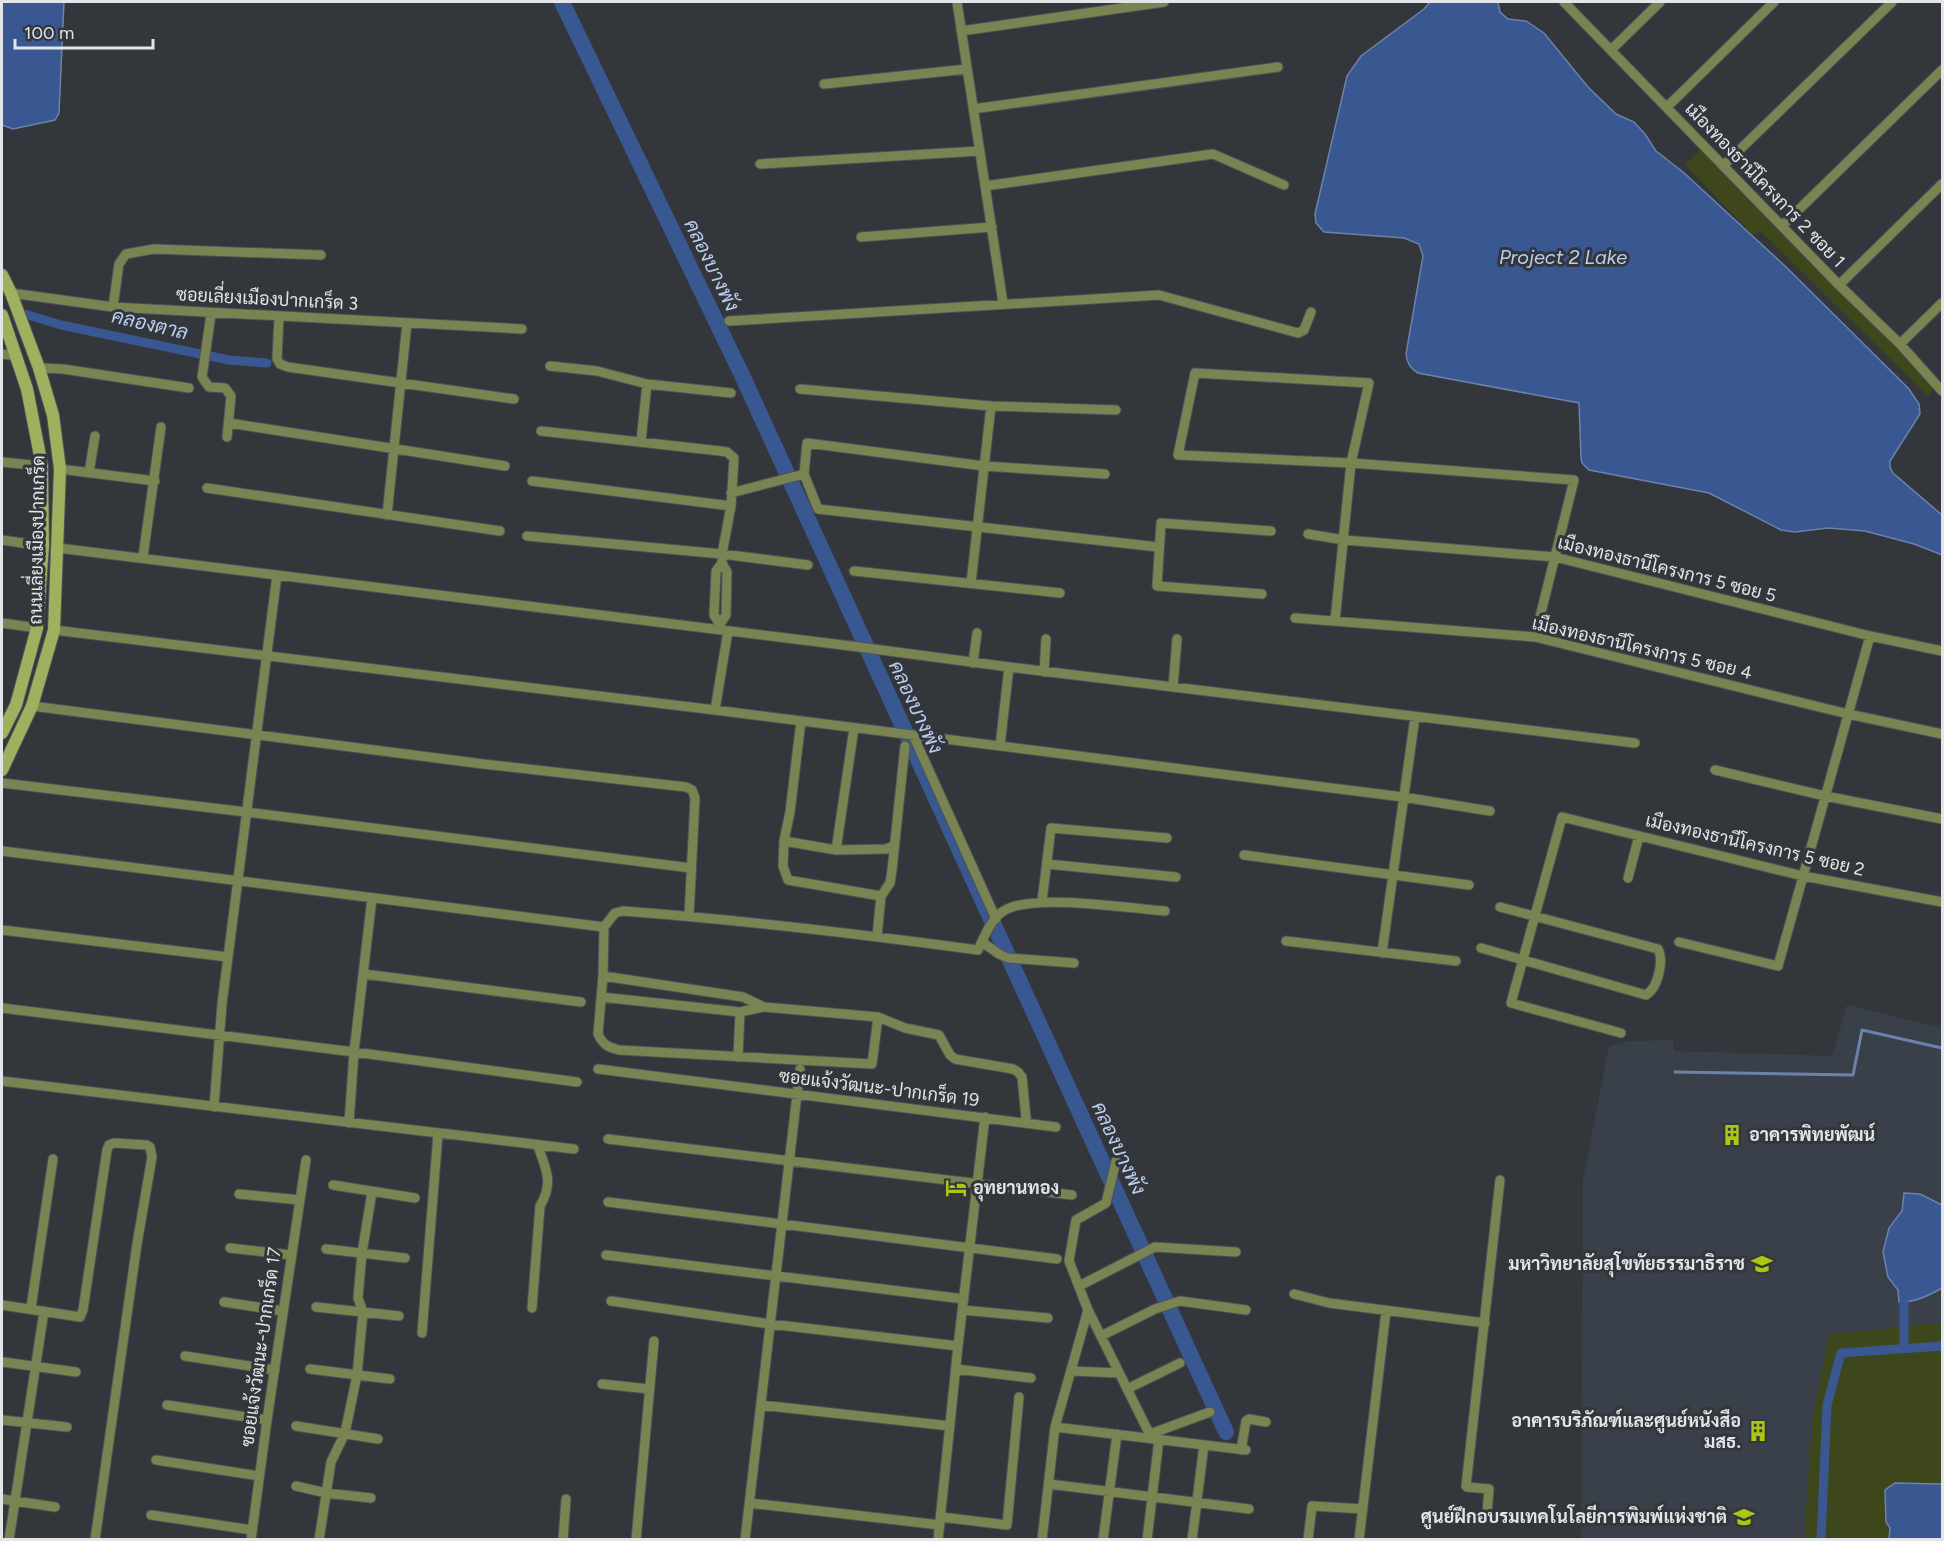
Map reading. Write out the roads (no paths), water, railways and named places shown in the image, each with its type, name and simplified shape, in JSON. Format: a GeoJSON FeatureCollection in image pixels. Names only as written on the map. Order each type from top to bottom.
{"type":"FeatureCollection","features":[{"type":"Feature","properties":{"kind":"main road","name":"ถนนเลี่ยงเมืองปากเกร็ด"},"geometry":{"type":"LineString","coordinates":[[2,275],[39,368],[53,415],[60,469],[54,630],[32,706],[2,770]]}},
{"type":"Feature","properties":{"kind":"main road","name":"ถนนเลี่ยงเมืองปากเกร็ด"},"geometry":{"type":"LineString","coordinates":[[2,315],[27,389],[42,466],[43,546],[37,628],[16,705],[2,733]]}},
{"type":"Feature","properties":{"kind":"street"},"geometry":{"type":"LineString","coordinates":[[957,2],[1003,303]]}},
{"type":"Feature","properties":{"kind":"street"},"geometry":{"type":"LineString","coordinates":[[961,31],[1164,2]]}},
{"type":"Feature","properties":{"kind":"street","name":"เมืองทองธานีโครงการ 2 ซอย 1"},"geometry":{"type":"LineString","coordinates":[[1564,2],[1839,285],[1900,344],[1942,390]]}},
{"type":"Feature","properties":{"kind":"street"},"geometry":{"type":"LineString","coordinates":[[1611,50],[1660,2]]}},
{"type":"Feature","properties":{"kind":"street"},"geometry":{"type":"LineString","coordinates":[[1667,107],[1774,2]]}},
{"type":"Feature","properties":{"kind":"street"},"geometry":{"type":"LineString","coordinates":[[1723,166],[1892,2]]}},
{"type":"Feature","properties":{"kind":"street"},"geometry":{"type":"LineString","coordinates":[[973,109],[1278,68]]}},
{"type":"Feature","properties":{"kind":"street"},"geometry":{"type":"LineString","coordinates":[[825,84],[967,69]]}},
{"type":"Feature","properties":{"kind":"street"},"geometry":{"type":"LineString","coordinates":[[1782,226],[1942,70]]}},
{"type":"Feature","properties":{"kind":"street"},"geometry":{"type":"LineString","coordinates":[[760,164],[980,152]]}},
{"type":"Feature","properties":{"kind":"street"},"geometry":{"type":"LineString","coordinates":[[985,186],[1213,154],[1284,185]]}},
{"type":"Feature","properties":{"kind":"street"},"geometry":{"type":"LineString","coordinates":[[1839,285],[1942,184]]}},
{"type":"Feature","properties":{"kind":"street"},"geometry":{"type":"LineString","coordinates":[[861,237],[992,227]]}},
{"type":"Feature","properties":{"kind":"street"},"geometry":{"type":"LineString","coordinates":[[113,307],[119,264],[126,254],[154,249],[321,255]]}},
{"type":"Feature","properties":{"kind":"street","name":"ซอยเลี่ยงเมืองปากเกร็ด 3"},"geometry":{"type":"LineString","coordinates":[[11,293],[113,307],[211,314],[522,329]]}},
{"type":"Feature","properties":{"kind":"street"},"geometry":{"type":"LineString","coordinates":[[729,321],[1159,295],[1298,333],[1304,330],[1311,312]]}},
{"type":"Feature","properties":{"kind":"street"},"geometry":{"type":"LineString","coordinates":[[1900,344],[1942,303]]}},
{"type":"Feature","properties":{"kind":"street"},"geometry":{"type":"LineString","coordinates":[[211,314],[202,377],[209,387],[225,388],[229,392],[232,401],[227,437]]}},
{"type":"Feature","properties":{"kind":"street"},"geometry":{"type":"LineString","coordinates":[[279,316],[277,359],[280,364],[288,367],[514,399]]}},
{"type":"Feature","properties":{"kind":"street"},"geometry":{"type":"LineString","coordinates":[[387,515],[408,323]]}},
{"type":"Feature","properties":{"kind":"street"},"geometry":{"type":"LineString","coordinates":[[2,354],[17,356]]}},
{"type":"Feature","properties":{"kind":"street"},"geometry":{"type":"LineString","coordinates":[[550,366],[597,372],[647,384],[731,393]]}},
{"type":"Feature","properties":{"kind":"street"},"geometry":{"type":"LineString","coordinates":[[39,368],[63,369],[189,388]]}},
{"type":"Feature","properties":{"kind":"street"},"geometry":{"type":"LineString","coordinates":[[1335,621],[1351,463],[1369,383],[1195,373],[1178,455],[1351,463],[1574,480],[1535,637]]}},
{"type":"Feature","properties":{"kind":"street"},"geometry":{"type":"LineString","coordinates":[[641,441],[647,384]]}},
{"type":"Feature","properties":{"kind":"street"},"geometry":{"type":"LineString","coordinates":[[800,389],[991,406],[1116,410]]}},
{"type":"Feature","properties":{"kind":"street"},"geometry":{"type":"LineString","coordinates":[[971,584],[991,406]]}},
{"type":"Feature","properties":{"kind":"street"},"geometry":{"type":"LineString","coordinates":[[229,423],[505,466]]}},
{"type":"Feature","properties":{"kind":"street"},"geometry":{"type":"LineString","coordinates":[[143,557],[161,427]]}},
{"type":"Feature","properties":{"kind":"street"},"geometry":{"type":"LineString","coordinates":[[541,431],[727,452],[734,458],[731,506],[722,558],[727,572],[726,615],[718,626]]}},
{"type":"Feature","properties":{"kind":"street"},"geometry":{"type":"LineString","coordinates":[[89,473],[95,436]]}},
{"type":"Feature","properties":{"kind":"street"},"geometry":{"type":"LineString","coordinates":[[1105,474],[984,466],[807,444],[804,474],[818,509],[1158,547]]}},
{"type":"Feature","properties":{"kind":"street"},"geometry":{"type":"LineString","coordinates":[[2,462],[42,466]]}},
{"type":"Feature","properties":{"kind":"street"},"geometry":{"type":"LineString","coordinates":[[60,469],[155,481]]}},
{"type":"Feature","properties":{"kind":"street"},"geometry":{"type":"LineString","coordinates":[[731,494],[804,474]]}},
{"type":"Feature","properties":{"kind":"street"},"geometry":{"type":"LineString","coordinates":[[532,482],[731,506]]}},
{"type":"Feature","properties":{"kind":"street"},"geometry":{"type":"LineString","coordinates":[[207,488],[500,531]]}},
{"type":"Feature","properties":{"kind":"street"},"geometry":{"type":"LineString","coordinates":[[1262,594],[1157,586],[1161,523],[1271,531]]}},
{"type":"Feature","properties":{"kind":"street","name":"เมืองทองธานีโครงการ 5 ซอย 5"},"geometry":{"type":"LineString","coordinates":[[1308,534],[1344,540],[1555,557],[1870,636],[1942,651]]}},
{"type":"Feature","properties":{"kind":"street"},"geometry":{"type":"LineString","coordinates":[[527,536],[722,558],[808,565]]}},
{"type":"Feature","properties":{"kind":"street"},"geometry":{"type":"LineString","coordinates":[[2,540],[43,546]]}},
{"type":"Feature","properties":{"kind":"street"},"geometry":{"type":"LineString","coordinates":[[58,548],[718,626],[728,631],[1009,668],[1635,743]]}},
{"type":"Feature","properties":{"kind":"street"},"geometry":{"type":"LineString","coordinates":[[854,571],[1060,593]]}},
{"type":"Feature","properties":{"kind":"street"},"geometry":{"type":"LineString","coordinates":[[214,1107],[218,1036],[277,575]]}},
{"type":"Feature","properties":{"kind":"street","name":"เมืองทองธานีโครงการ 5 ซอย 4"},"geometry":{"type":"LineString","coordinates":[[1294,618],[1535,637],[1848,714],[1942,734]]}},
{"type":"Feature","properties":{"kind":"street"},"geometry":{"type":"LineString","coordinates":[[2,623],[37,628]]}},
{"type":"Feature","properties":{"kind":"street"},"geometry":{"type":"LineString","coordinates":[[54,630],[715,710],[1403,797],[1490,811]]}},
{"type":"Feature","properties":{"kind":"street"},"geometry":{"type":"LineString","coordinates":[[715,710],[728,631]]}},
{"type":"Feature","properties":{"kind":"street"},"geometry":{"type":"LineString","coordinates":[[973,663],[977,633]]}},
{"type":"Feature","properties":{"kind":"street"},"geometry":{"type":"LineString","coordinates":[[1679,942],[1778,966],[1870,636]]}},
{"type":"Feature","properties":{"kind":"street"},"geometry":{"type":"LineString","coordinates":[[1044,672],[1046,639]]}},
{"type":"Feature","properties":{"kind":"street"},"geometry":{"type":"LineString","coordinates":[[1173,687],[1177,639]]}},
{"type":"Feature","properties":{"kind":"street"},"geometry":{"type":"LineString","coordinates":[[1000,746],[1009,668]]}},
{"type":"Feature","properties":{"kind":"street"},"geometry":{"type":"LineString","coordinates":[[32,706],[686,787],[692,789],[695,798],[689,916]]}},
{"type":"Feature","properties":{"kind":"street"},"geometry":{"type":"LineString","coordinates":[[1382,953],[1415,717]]}},
{"type":"Feature","properties":{"kind":"street"},"geometry":{"type":"LineString","coordinates":[[801,721],[790,812],[784,841],[783,866],[788,880],[881,896]]}},
{"type":"Feature","properties":{"kind":"street"},"geometry":{"type":"LineString","coordinates":[[836,850],[854,728]]}},
{"type":"Feature","properties":{"kind":"street"},"geometry":{"type":"LineString","coordinates":[[913,735],[996,919]]}},
{"type":"Feature","properties":{"kind":"street"},"geometry":{"type":"LineString","coordinates":[[877,936],[881,896],[890,883],[905,746]]}},
{"type":"Feature","properties":{"kind":"street"},"geometry":{"type":"LineString","coordinates":[[1715,770],[1826,796],[1942,819]]}},
{"type":"Feature","properties":{"kind":"street"},"geometry":{"type":"LineString","coordinates":[[2,783],[691,868]]}},
{"type":"Feature","properties":{"kind":"street","name":"เมืองทองธานีโครงการ 5 ซอย 2"},"geometry":{"type":"LineString","coordinates":[[1534,916],[1562,817],[1803,876],[1942,902]]}},
{"type":"Feature","properties":{"kind":"street"},"geometry":{"type":"LineString","coordinates":[[1042,901],[1051,828],[1167,838]]}},
{"type":"Feature","properties":{"kind":"street"},"geometry":{"type":"LineString","coordinates":[[1628,878],[1639,836]]}},
{"type":"Feature","properties":{"kind":"street"},"geometry":{"type":"LineString","coordinates":[[784,841],[836,850],[886,849],[893,846]]}},
{"type":"Feature","properties":{"kind":"street"},"geometry":{"type":"LineString","coordinates":[[2,851],[604,927]]}},
{"type":"Feature","properties":{"kind":"street"},"geometry":{"type":"LineString","coordinates":[[1244,855],[1469,885]]}},
{"type":"Feature","properties":{"kind":"street"},"geometry":{"type":"LineString","coordinates":[[1047,864],[1176,877]]}},
{"type":"Feature","properties":{"kind":"street"},"geometry":{"type":"LineString","coordinates":[[349,1124],[354,1052],[372,898]]}},
{"type":"Feature","properties":{"kind":"street"},"geometry":{"type":"LineString","coordinates":[[878,1017],[872,1064],[619,1050],[608,1047],[602,1043],[598,1034],[604,927],[615,913],[623,911],[877,936],[978,950],[989,926],[1006,909],[1042,901],[1165,911]]}},
{"type":"Feature","properties":{"kind":"street"},"geometry":{"type":"LineString","coordinates":[[1481,948],[1646,995],[1652,990],[1658,976],[1661,955],[1658,949],[1500,907]]}},
{"type":"Feature","properties":{"kind":"street"},"geometry":{"type":"LineString","coordinates":[[1534,916],[1512,1003],[1621,1033]]}},
{"type":"Feature","properties":{"kind":"street"},"geometry":{"type":"LineString","coordinates":[[2,930],[228,957]]}},
{"type":"Feature","properties":{"kind":"street"},"geometry":{"type":"LineString","coordinates":[[1286,941],[1456,961]]}},
{"type":"Feature","properties":{"kind":"street"},"geometry":{"type":"LineString","coordinates":[[982,942],[999,954],[1011,958],[1074,963]]}},
{"type":"Feature","properties":{"kind":"street"},"geometry":{"type":"LineString","coordinates":[[364,974],[581,1002]]}},
{"type":"Feature","properties":{"kind":"street"},"geometry":{"type":"LineString","coordinates":[[603,976],[743,997],[764,1007]]}},
{"type":"Feature","properties":{"kind":"street"},"geometry":{"type":"LineString","coordinates":[[601,997],[740,1012],[764,1007],[878,1017],[905,1028],[939,1035],[950,1055],[955,1059],[1013,1069],[1018,1072],[1022,1077],[1026,1118]]}},
{"type":"Feature","properties":{"kind":"street"},"geometry":{"type":"LineString","coordinates":[[2,1008],[577,1082]]}},
{"type":"Feature","properties":{"kind":"street"},"geometry":{"type":"LineString","coordinates":[[738,1057],[740,1012]]}},
{"type":"Feature","properties":{"kind":"street","name":"ซอยแจ้งวัฒนะ-ปากเกร็ด 19"},"geometry":{"type":"LineString","coordinates":[[598,1069],[986,1117],[958,1346],[938,1539]]}},
{"type":"Feature","properties":{"kind":"street"},"geometry":{"type":"LineString","coordinates":[[745,1539],[800,1069]]}},
{"type":"Feature","properties":{"kind":"street"},"geometry":{"type":"LineString","coordinates":[[2,1081],[574,1149]]}},
{"type":"Feature","properties":{"kind":"street"},"geometry":{"type":"LineString","coordinates":[[986,1117],[1056,1127]]}},
{"type":"Feature","properties":{"kind":"street"},"geometry":{"type":"LineString","coordinates":[[422,1333],[438,1134]]}},
{"type":"Feature","properties":{"kind":"street"},"geometry":{"type":"LineString","coordinates":[[608,1139],[1072,1195]]}},
{"type":"Feature","properties":{"kind":"street"},"geometry":{"type":"LineString","coordinates":[[2,1305],[80,1317],[83,1310],[109,1144],[150,1147],[152,1157],[95,1539]]}},
{"type":"Feature","properties":{"kind":"street"},"geometry":{"type":"LineString","coordinates":[[532,1308],[540,1206],[547,1192],[549,1179],[538,1146]]}},
{"type":"Feature","properties":{"kind":"street"},"geometry":{"type":"LineString","coordinates":[[31,1308],[53,1159]]}},
{"type":"Feature","properties":{"kind":"street","name":"ซอยแจ้งวัฒนะ-ปากเกร็ด 17"},"geometry":{"type":"LineString","coordinates":[[252,1535],[306,1160]]}},
{"type":"Feature","properties":{"kind":"street"},"geometry":{"type":"LineString","coordinates":[[1116,1161],[1106,1203],[1076,1220],[1069,1261],[1088,1310],[1127,1389],[1154,1437],[1148,1539]]}},
{"type":"Feature","properties":{"kind":"street"},"geometry":{"type":"LineString","coordinates":[[1487,1513],[1489,1489],[1467,1488],[1466,1486],[1500,1180]]}},
{"type":"Feature","properties":{"kind":"street"},"geometry":{"type":"LineString","coordinates":[[333,1185],[415,1198]]}},
{"type":"Feature","properties":{"kind":"street"},"geometry":{"type":"LineString","coordinates":[[319,1539],[331,1462],[345,1433],[357,1375],[363,1312],[358,1299],[362,1253],[372,1192]]}},
{"type":"Feature","properties":{"kind":"street"},"geometry":{"type":"LineString","coordinates":[[239,1194],[300,1200]]}},
{"type":"Feature","properties":{"kind":"street"},"geometry":{"type":"LineString","coordinates":[[608,1202],[1057,1259]]}},
{"type":"Feature","properties":{"kind":"street"},"geometry":{"type":"LineString","coordinates":[[1079,1286],[1155,1247],[1236,1252]]}},
{"type":"Feature","properties":{"kind":"street"},"geometry":{"type":"LineString","coordinates":[[230,1248],[292,1255]]}},
{"type":"Feature","properties":{"kind":"street"},"geometry":{"type":"LineString","coordinates":[[326,1249],[405,1258]]}},
{"type":"Feature","properties":{"kind":"street"},"geometry":{"type":"LineString","coordinates":[[606,1255],[964,1299]]}},
{"type":"Feature","properties":{"kind":"street"},"geometry":{"type":"LineString","coordinates":[[1294,1294],[1329,1303],[1485,1323]]}},
{"type":"Feature","properties":{"kind":"street"},"geometry":{"type":"LineString","coordinates":[[611,1301],[770,1324],[958,1346]]}},
{"type":"Feature","properties":{"kind":"street"},"geometry":{"type":"LineString","coordinates":[[1101,1336],[1155,1309],[1180,1301],[1246,1310]]}},
{"type":"Feature","properties":{"kind":"street"},"geometry":{"type":"LineString","coordinates":[[224,1302],[283,1311]]}},
{"type":"Feature","properties":{"kind":"street"},"geometry":{"type":"LineString","coordinates":[[316,1307],[399,1316]]}},
{"type":"Feature","properties":{"kind":"street"},"geometry":{"type":"LineString","coordinates":[[963,1310],[1047,1318]]}},
{"type":"Feature","properties":{"kind":"street"},"geometry":{"type":"LineString","coordinates":[[1042,1539],[1055,1427],[1088,1310]]}},
{"type":"Feature","properties":{"kind":"street"},"geometry":{"type":"LineString","coordinates":[[9,1539],[44,1311]]}},
{"type":"Feature","properties":{"kind":"street"},"geometry":{"type":"LineString","coordinates":[[1359,1539],[1386,1311]]}},
{"type":"Feature","properties":{"kind":"street"},"geometry":{"type":"LineString","coordinates":[[636,1539],[654,1341]]}},
{"type":"Feature","properties":{"kind":"street"},"geometry":{"type":"LineString","coordinates":[[185,1356],[275,1370]]}},
{"type":"Feature","properties":{"kind":"street"},"geometry":{"type":"LineString","coordinates":[[3,1362],[76,1372]]}},
{"type":"Feature","properties":{"kind":"street"},"geometry":{"type":"LineString","coordinates":[[1127,1389],[1180,1363]]}},
{"type":"Feature","properties":{"kind":"street"},"geometry":{"type":"LineString","coordinates":[[310,1368],[390,1379]]}},
{"type":"Feature","properties":{"kind":"street"},"geometry":{"type":"LineString","coordinates":[[956,1369],[1031,1378]]}},
{"type":"Feature","properties":{"kind":"street"},"geometry":{"type":"LineString","coordinates":[[1071,1371],[1119,1373]]}},
{"type":"Feature","properties":{"kind":"street"},"geometry":{"type":"LineString","coordinates":[[602,1384],[649,1389]]}},
{"type":"Feature","properties":{"kind":"street"},"geometry":{"type":"LineString","coordinates":[[750,1503],[1007,1525],[1019,1397]]}},
{"type":"Feature","properties":{"kind":"street"},"geometry":{"type":"LineString","coordinates":[[167,1405],[267,1420]]}},
{"type":"Feature","properties":{"kind":"street"},"geometry":{"type":"LineString","coordinates":[[761,1405],[950,1426]]}},
{"type":"Feature","properties":{"kind":"street"},"geometry":{"type":"LineString","coordinates":[[1154,1437],[1210,1412]]}},
{"type":"Feature","properties":{"kind":"street"},"geometry":{"type":"LineString","coordinates":[[1055,1427],[1154,1437],[1243,1450],[1246,1421],[1249,1419],[1266,1422]]}},
{"type":"Feature","properties":{"kind":"street"},"geometry":{"type":"LineString","coordinates":[[2,1420],[67,1427]]}},
{"type":"Feature","properties":{"kind":"street"},"geometry":{"type":"LineString","coordinates":[[296,1426],[378,1438]]}},
{"type":"Feature","properties":{"kind":"street"},"geometry":{"type":"LineString","coordinates":[[1103,1539],[1117,1434]]}},
{"type":"Feature","properties":{"kind":"street"},"geometry":{"type":"LineString","coordinates":[[1192,1539],[1204,1445]]}},
{"type":"Feature","properties":{"kind":"street"},"geometry":{"type":"LineString","coordinates":[[156,1460],[259,1476]]}},
{"type":"Feature","properties":{"kind":"street"},"geometry":{"type":"LineString","coordinates":[[1049,1484],[1249,1509]]}},
{"type":"Feature","properties":{"kind":"street"},"geometry":{"type":"LineString","coordinates":[[296,1486],[326,1493],[371,1498]]}},
{"type":"Feature","properties":{"kind":"street"},"geometry":{"type":"LineString","coordinates":[[2,1499],[55,1507]]}},
{"type":"Feature","properties":{"kind":"street"},"geometry":{"type":"LineString","coordinates":[[563,1539],[566,1499]]}},
{"type":"Feature","properties":{"kind":"street"},"geometry":{"type":"LineString","coordinates":[[1308,1539],[1312,1506],[1363,1509]]}},
{"type":"Feature","properties":{"kind":"street"},"geometry":{"type":"LineString","coordinates":[[152,1515],[252,1535]]}},
{"type":"Feature","properties":{"kind":"water"},"geometry":{"type":"Polygon","coordinates":[[[2,2],[64,2],[59,113],[55,120],[13,129],[2,125],[2,2]]]}},
{"type":"Feature","properties":{"kind":"water","name":"Project 2 Lake"},"geometry":{"type":"Polygon","coordinates":[[[1430,2],[1498,2],[1500,12],[1508,19],[1526,21],[1544,33],[1588,87],[1616,114],[1634,122],[1656,151],[1683,172],[1785,266],[1909,389],[1919,404],[1920,414],[1890,461],[1890,467],[1893,473],[1942,515],[1942,555],[1914,544],[1865,531],[1828,528],[1795,532],[1781,530],[1709,493],[1589,470],[1582,463],[1581,458],[1579,403],[1418,373],[1411,367],[1406,354],[1423,256],[1419,244],[1404,238],[1324,232],[1316,223],[1315,214],[1347,76],[1361,56],[1424,9],[1430,2]]]}},
{"type":"Feature","properties":{"kind":"water"},"geometry":{"type":"Polygon","coordinates":[[[1904,1193],[1920,1194],[1942,1205],[1942,1288],[1916,1300],[1899,1302],[1898,1290],[1888,1277],[1883,1252],[1889,1228],[1902,1211],[1904,1193]]]}},
{"type":"Feature","properties":{"kind":"water"},"geometry":{"type":"Polygon","coordinates":[[[1895,1483],[1942,1484],[1942,1539],[1889,1539],[1890,1528],[1886,1522],[1885,1490],[1895,1483]]]}},
{"type":"Feature","properties":{"kind":"waterway","name":"คลองบางพัง"},"geometry":{"type":"LineString","coordinates":[[562,2],[741,373],[1226,1432]]}},
{"type":"Feature","properties":{"kind":"waterway","name":"คลองตาล"},"geometry":{"type":"LineString","coordinates":[[25,314],[61,325],[229,360],[267,363]]}},
{"type":"Feature","properties":{"kind":"waterway"},"geometry":{"type":"LineString","coordinates":[[1675,1072],[1853,1075],[1862,1030],[1942,1048]]}},
{"type":"Feature","properties":{"kind":"waterway"},"geometry":{"type":"LineString","coordinates":[[1904,1302],[1904,1347]]}},
{"type":"Feature","properties":{"kind":"waterway"},"geometry":{"type":"LineString","coordinates":[[1821,1540],[1827,1405],[1841,1353],[1942,1346]]}},
{"type":"Feature","properties":{"kind":"place","name":"อาคารพิทยพัฒน์"},"geometry":{"type":"Point","coordinates":[1732,1135]}},
{"type":"Feature","properties":{"kind":"place","name":"อุทยานทอง"},"geometry":{"type":"Point","coordinates":[956,1188]}},
{"type":"Feature","properties":{"kind":"place","name":"มหาวิทยาลัยสุโขทัยธรรมาธิราช"},"geometry":{"type":"Point","coordinates":[1762,1264]}},
{"type":"Feature","properties":{"kind":"place","name":"อาคารบริภัณฑ์และศูนย์หนังสือ มสธ."},"geometry":{"type":"Point","coordinates":[1758,1431]}},
{"type":"Feature","properties":{"kind":"place","name":"ศูนย์ฝึกอบรมเทคโนโลยีการพิมพ์แห่งชาติ"},"geometry":{"type":"Point","coordinates":[1744,1517]}}]}
